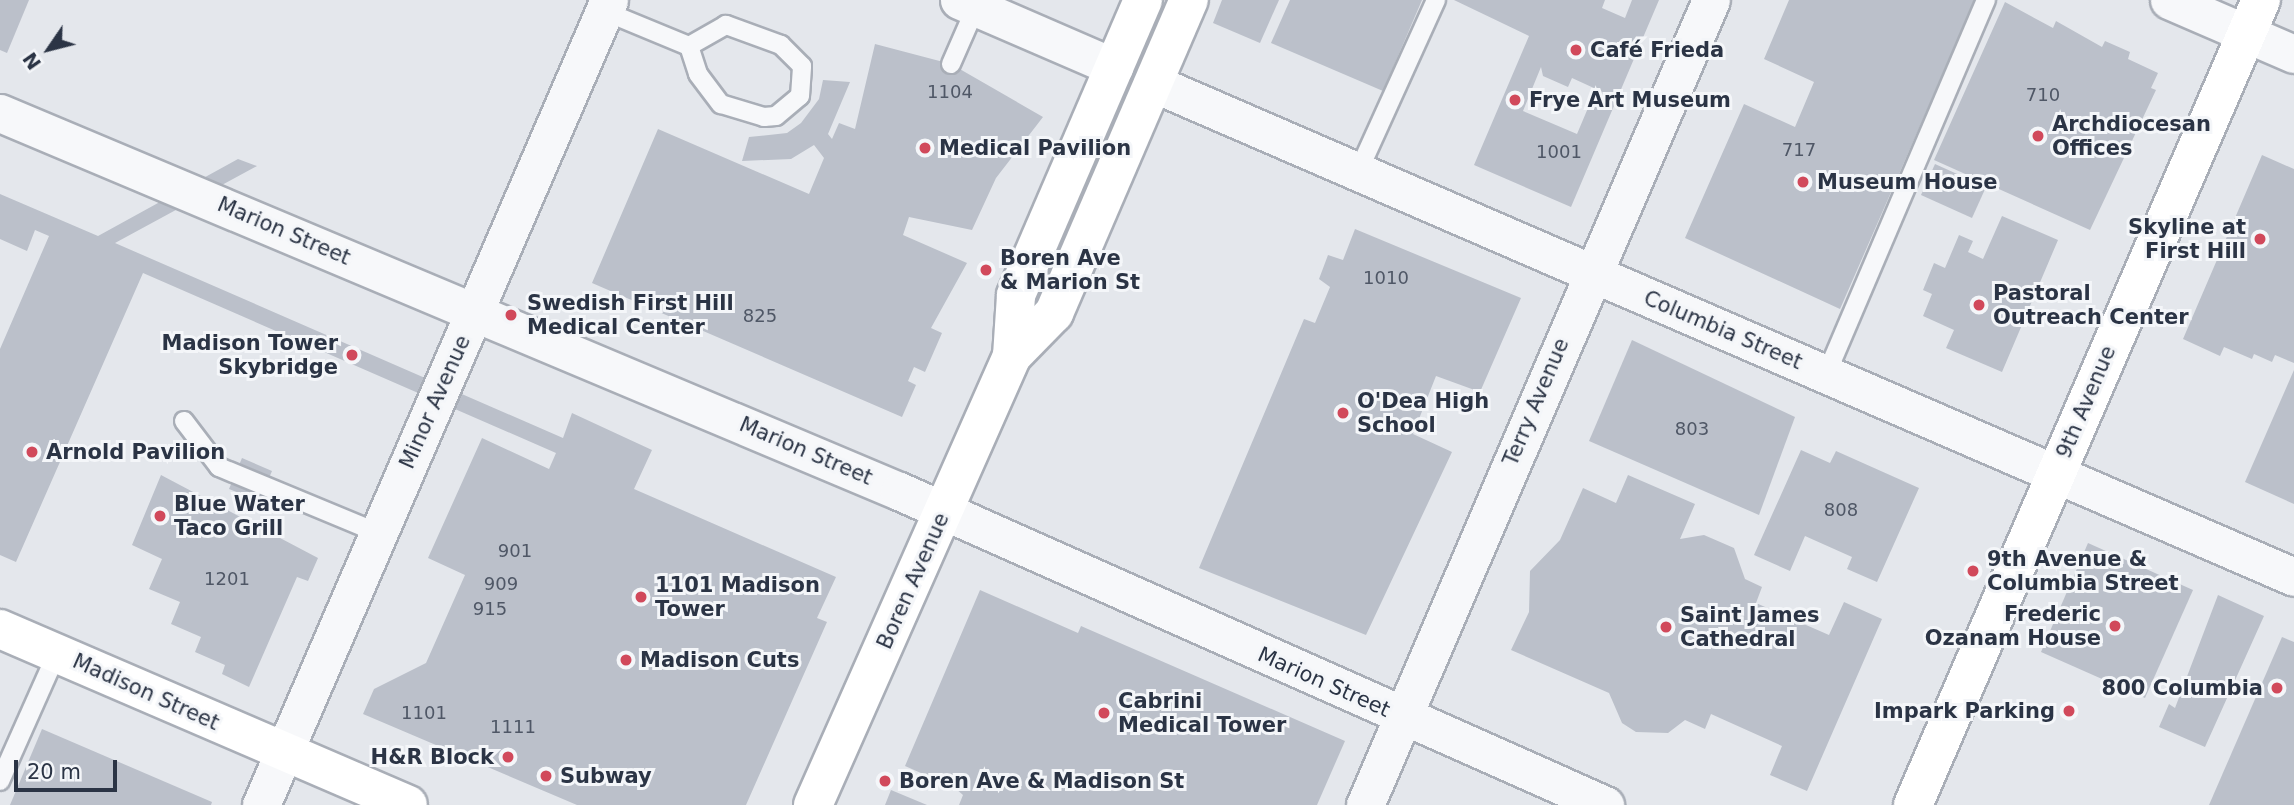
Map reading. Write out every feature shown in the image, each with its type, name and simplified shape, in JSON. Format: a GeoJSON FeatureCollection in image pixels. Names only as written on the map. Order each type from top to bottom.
{"type":"FeatureCollection","features":[{"type":"Feature","properties":{"kind":"main road","name":"Boren Avenue"},"geometry":{"type":"LineString","coordinates":[[813,805],[1012,356],[1016,295],[1143,0]]}},
{"type":"Feature","properties":{"kind":"main road","name":"Boren Avenue"},"geometry":{"type":"LineString","coordinates":[[1012,356],[1054,313],[1188,0]]}},
{"type":"Feature","properties":{"kind":"main road","name":"9th Avenue"},"geometry":{"type":"LineString","coordinates":[[1913,805],[2254,17]]}},
{"type":"Feature","properties":{"kind":"main road","name":"Madison Street"},"geometry":{"type":"LineString","coordinates":[[0,629],[408,805]]}},
{"type":"Feature","properties":{"kind":"street","name":"Terry Avenue"},"geometry":{"type":"LineString","coordinates":[[1365,805],[1591,273],[1711,0]]}},
{"type":"Feature","properties":{"kind":"street"},"geometry":{"type":"LineString","coordinates":[[2169,0],[2254,17],[2294,54]]}},
{"type":"Feature","properties":{"kind":"street"},"geometry":{"type":"LineString","coordinates":[[967,4],[1114,67]]}},
{"type":"Feature","properties":{"kind":"street","name":"Minor Avenue"},"geometry":{"type":"LineString","coordinates":[[261,805],[607,5]]}},
{"type":"Feature","properties":{"kind":"street","name":"Columbia Street"},"geometry":{"type":"LineString","coordinates":[[1153,83],[2294,577]]}},
{"type":"Feature","properties":{"kind":"street","name":"Marion Street"},"geometry":{"type":"LineString","coordinates":[[0,113],[944,510],[1402,718],[1605,805]]}},
{"type":"Feature","properties":{"kind":"lane"},"geometry":{"type":"LineString","coordinates":[[1358,173],[1436,0]]}},
{"type":"Feature","properties":{"kind":"lane"},"geometry":{"type":"LineString","coordinates":[[1826,375],[1986,0]]}},
{"type":"Feature","properties":{"kind":"lane"},"geometry":{"type":"LineString","coordinates":[[951,64],[967,4]]}},
{"type":"Feature","properties":{"kind":"lane"},"geometry":{"type":"LineString","coordinates":[[607,5],[689,46],[698,74],[721,104],[764,117],[776,116],[800,96],[802,66],[782,45],[726,24],[689,46]]}},
{"type":"Feature","properties":{"kind":"lane"},"geometry":{"type":"LineString","coordinates":[[184,421],[219,467],[378,533]]}},
{"type":"Feature","properties":{"kind":"lane"},"geometry":{"type":"LineString","coordinates":[[0,781],[57,653]]}},
{"type":"Feature","properties":{"kind":"building"},"geometry":{"type":"Polygon","coordinates":[[[0,0],[29,0],[7,53],[0,50],[0,0]]]}},
{"type":"Feature","properties":{"kind":"building"},"geometry":{"type":"Polygon","coordinates":[[[1222,0],[1279,0],[1260,43],[1213,23],[1222,0]]]}},
{"type":"Feature","properties":{"kind":"building"},"geometry":{"type":"Polygon","coordinates":[[[1290,0],[1422,0],[1383,91],[1271,43],[1290,0]]]}},
{"type":"Feature","properties":{"kind":"building","name":"Frye Art Museum"},"geometry":{"type":"Polygon","coordinates":[[[1454,0],[1605,0],[1602,8],[1625,18],[1632,0],[1659,0],[1571,207],[1474,165],[1529,36],[1454,0]],[[1541,67],[1523,111],[1577,134],[1596,89],[1572,78],[1568,87],[1543,76],[1541,67]]]}},
{"type":"Feature","properties":{"kind":"building","name":"Museum House"},"geometry":{"type":"Polygon","coordinates":[[[1789,0],[1975,0],[1840,309],[1685,238],[1744,104],[1795,127],[1814,82],[1764,59],[1789,0]]]}},
{"type":"Feature","properties":{"kind":"building","name":"Archdiocesan Offices"},"geometry":{"type":"Polygon","coordinates":[[[2005,2],[2053,28],[2056,21],[2102,47],[2105,41],[2130,52],[2128,59],[2158,73],[2151,88],[2156,90],[2090,230],[1934,160],[2005,2]]]}},
{"type":"Feature","properties":{"kind":"building"},"geometry":{"type":"Polygon","coordinates":[[[875,44],[951,64],[1043,117],[996,178],[972,230],[909,217],[903,235],[967,263],[931,328],[942,333],[925,372],[914,367],[908,381],[916,385],[902,417],[592,283],[658,129],[809,194],[824,158],[814,145],[791,159],[742,161],[749,137],[787,133],[801,123],[819,99],[823,80],[850,82],[828,134],[832,139],[839,123],[855,129],[875,44]]]}},
{"type":"Feature","properties":{"kind":"building","name":"Skyline at First Hill"},"geometry":{"type":"Polygon","coordinates":[[[2262,155],[2294,169],[2294,363],[2275,355],[2272,362],[2254,354],[2252,359],[2224,347],[2220,356],[2183,339],[2262,155]]]}},
{"type":"Feature","properties":{"kind":"building","name":"1101 Madison Tower"},"geometry":{"type":"Polygon","coordinates":[[[238,159],[257,166],[115,243],[563,438],[572,413],[652,450],[634,489],[836,577],[817,618],[827,622],[746,805],[577,805],[363,714],[374,689],[426,663],[465,575],[428,558],[482,438],[549,469],[556,453],[143,273],[16,562],[0,555],[0,349],[49,236],[35,230],[27,251],[0,239],[0,194],[98,236],[238,159]]]}},
{"type":"Feature","properties":{"kind":"building"},"geometry":{"type":"Polygon","coordinates":[[[1935,164],[1986,187],[1972,218],[1921,195],[1935,164]]]}},
{"type":"Feature","properties":{"kind":"building","name":"Pastoral Outreach Center"},"geometry":{"type":"Polygon","coordinates":[[[2002,216],[2058,240],[2002,372],[1946,348],[1954,330],[1923,316],[1932,294],[1923,290],[1934,263],[1945,268],[1959,235],[1973,241],[1968,252],[1983,259],[2002,216]]]}},
{"type":"Feature","properties":{"kind":"building","name":"O'Dea High School"},"geometry":{"type":"Polygon","coordinates":[[[1355,229],[1521,298],[1480,392],[1436,376],[1413,434],[1452,452],[1366,635],[1199,568],[1304,319],[1315,323],[1330,287],[1319,279],[1328,255],[1343,260],[1355,229]]]}},
{"type":"Feature","properties":{"kind":"building"},"geometry":{"type":"Polygon","coordinates":[[[1632,340],[1795,417],[1759,515],[1589,441],[1632,340]]]}},
{"type":"Feature","properties":{"kind":"building"},"geometry":{"type":"Polygon","coordinates":[[[2294,370],[2294,504],[2245,482],[2294,370]]]}},
{"type":"Feature","properties":{"kind":"building"},"geometry":{"type":"Polygon","coordinates":[[[1801,450],[1830,463],[1836,451],[1919,488],[1877,582],[1847,569],[1852,557],[1805,536],[1790,571],[1754,555],[1801,450]]]}},
{"type":"Feature","properties":{"kind":"building"},"geometry":{"type":"Polygon","coordinates":[[[242,458],[272,471],[259,501],[229,489],[242,458]]]}},
{"type":"Feature","properties":{"kind":"building"},"geometry":{"type":"Polygon","coordinates":[[[161,475],[318,558],[308,581],[297,577],[249,687],[222,674],[225,665],[195,652],[201,637],[171,624],[180,602],[149,589],[162,559],[132,545],[161,475]]]}},
{"type":"Feature","properties":{"kind":"building","name":"Saint James Cathedral"},"geometry":{"type":"Polygon","coordinates":[[[1628,475],[1695,504],[1680,539],[1704,535],[1734,548],[1745,579],[1762,587],[1756,603],[1829,635],[1844,602],[1882,619],[1807,791],[1770,775],[1782,746],[1711,714],[1705,729],[1685,720],[1668,733],[1636,732],[1622,723],[1609,693],[1511,650],[1529,612],[1530,571],[1560,540],[1583,488],[1616,503],[1628,475]]]}},
{"type":"Feature","properties":{"kind":"building","name":"Frederic Ozanam House"},"geometry":{"type":"Polygon","coordinates":[[[2088,543],[2193,590],[2145,698],[2041,652],[2088,543]]]}},
{"type":"Feature","properties":{"kind":"building","name":"Cabrini Medical Tower"},"geometry":{"type":"Polygon","coordinates":[[[980,590],[1078,633],[1081,626],[1345,741],[1317,805],[959,805],[963,795],[955,788],[905,766],[980,590]]]}},
{"type":"Feature","properties":{"kind":"building"},"geometry":{"type":"Polygon","coordinates":[[[2218,595],[2264,616],[2205,747],[2159,727],[2169,704],[2175,708],[2218,595]]]}},
{"type":"Feature","properties":{"kind":"building","name":"800 Columbia"},"geometry":{"type":"Polygon","coordinates":[[[2282,637],[2294,642],[2294,805],[2209,805],[2282,637]]]}},
{"type":"Feature","properties":{"kind":"building"},"geometry":{"type":"Polygon","coordinates":[[[42,729],[212,802],[211,805],[10,805],[42,729]]]}},
{"type":"Feature","properties":{"kind":"building"},"geometry":{"type":"Polygon","coordinates":[[[891,790],[927,805],[885,805],[891,790]]]}},
{"type":"Feature","properties":{"kind":"place","name":"Café Frieda"},"geometry":{"type":"Point","coordinates":[1576,50]}},
{"type":"Feature","properties":{"kind":"place","name":"Frye Art Museum"},"geometry":{"type":"Point","coordinates":[1515,100]}},
{"type":"Feature","properties":{"kind":"place","name":"Archdiocesan Offices"},"geometry":{"type":"Point","coordinates":[2038,136]}},
{"type":"Feature","properties":{"kind":"place","name":"Medical Pavilion"},"geometry":{"type":"Point","coordinates":[925,148]}},
{"type":"Feature","properties":{"kind":"place","name":"Museum House"},"geometry":{"type":"Point","coordinates":[1803,182]}},
{"type":"Feature","properties":{"kind":"place","name":"Skyline at First Hill"},"geometry":{"type":"Point","coordinates":[2260,239]}},
{"type":"Feature","properties":{"kind":"place","name":"Boren Ave & Marion St"},"geometry":{"type":"Point","coordinates":[986,270]}},
{"type":"Feature","properties":{"kind":"place","name":"Pastoral Outreach Center"},"geometry":{"type":"Point","coordinates":[1979,305]}},
{"type":"Feature","properties":{"kind":"place","name":"Swedish First Hill Medical Center"},"geometry":{"type":"Point","coordinates":[511,315]}},
{"type":"Feature","properties":{"kind":"place","name":"Madison Tower Skybridge"},"geometry":{"type":"Point","coordinates":[352,355]}},
{"type":"Feature","properties":{"kind":"place","name":"O'Dea High School"},"geometry":{"type":"Point","coordinates":[1343,413]}},
{"type":"Feature","properties":{"kind":"place","name":"Arnold Pavilion"},"geometry":{"type":"Point","coordinates":[32,452]}},
{"type":"Feature","properties":{"kind":"place","name":"Blue Water Taco Grill"},"geometry":{"type":"Point","coordinates":[160,516]}},
{"type":"Feature","properties":{"kind":"place","name":"9th Avenue & Columbia Street"},"geometry":{"type":"Point","coordinates":[1973,571]}},
{"type":"Feature","properties":{"kind":"place","name":"1101 Madison Tower"},"geometry":{"type":"Point","coordinates":[641,597]}},
{"type":"Feature","properties":{"kind":"place","name":"Frederic Ozanam House"},"geometry":{"type":"Point","coordinates":[2115,626]}},
{"type":"Feature","properties":{"kind":"place","name":"Saint James Cathedral"},"geometry":{"type":"Point","coordinates":[1666,627]}},
{"type":"Feature","properties":{"kind":"place","name":"Madison Cuts"},"geometry":{"type":"Point","coordinates":[626,660]}},
{"type":"Feature","properties":{"kind":"place","name":"800 Columbia"},"geometry":{"type":"Point","coordinates":[2277,688]}},
{"type":"Feature","properties":{"kind":"place","name":"Impark Parking"},"geometry":{"type":"Point","coordinates":[2069,711]}},
{"type":"Feature","properties":{"kind":"place","name":"Cabrini Medical Tower"},"geometry":{"type":"Point","coordinates":[1104,713]}},
{"type":"Feature","properties":{"kind":"place","name":"H&R Block"},"geometry":{"type":"Point","coordinates":[508,757]}},
{"type":"Feature","properties":{"kind":"place","name":"Subway"},"geometry":{"type":"Point","coordinates":[546,776]}},
{"type":"Feature","properties":{"kind":"place","name":"Boren Ave & Madison St"},"geometry":{"type":"Point","coordinates":[885,781]}}]}
